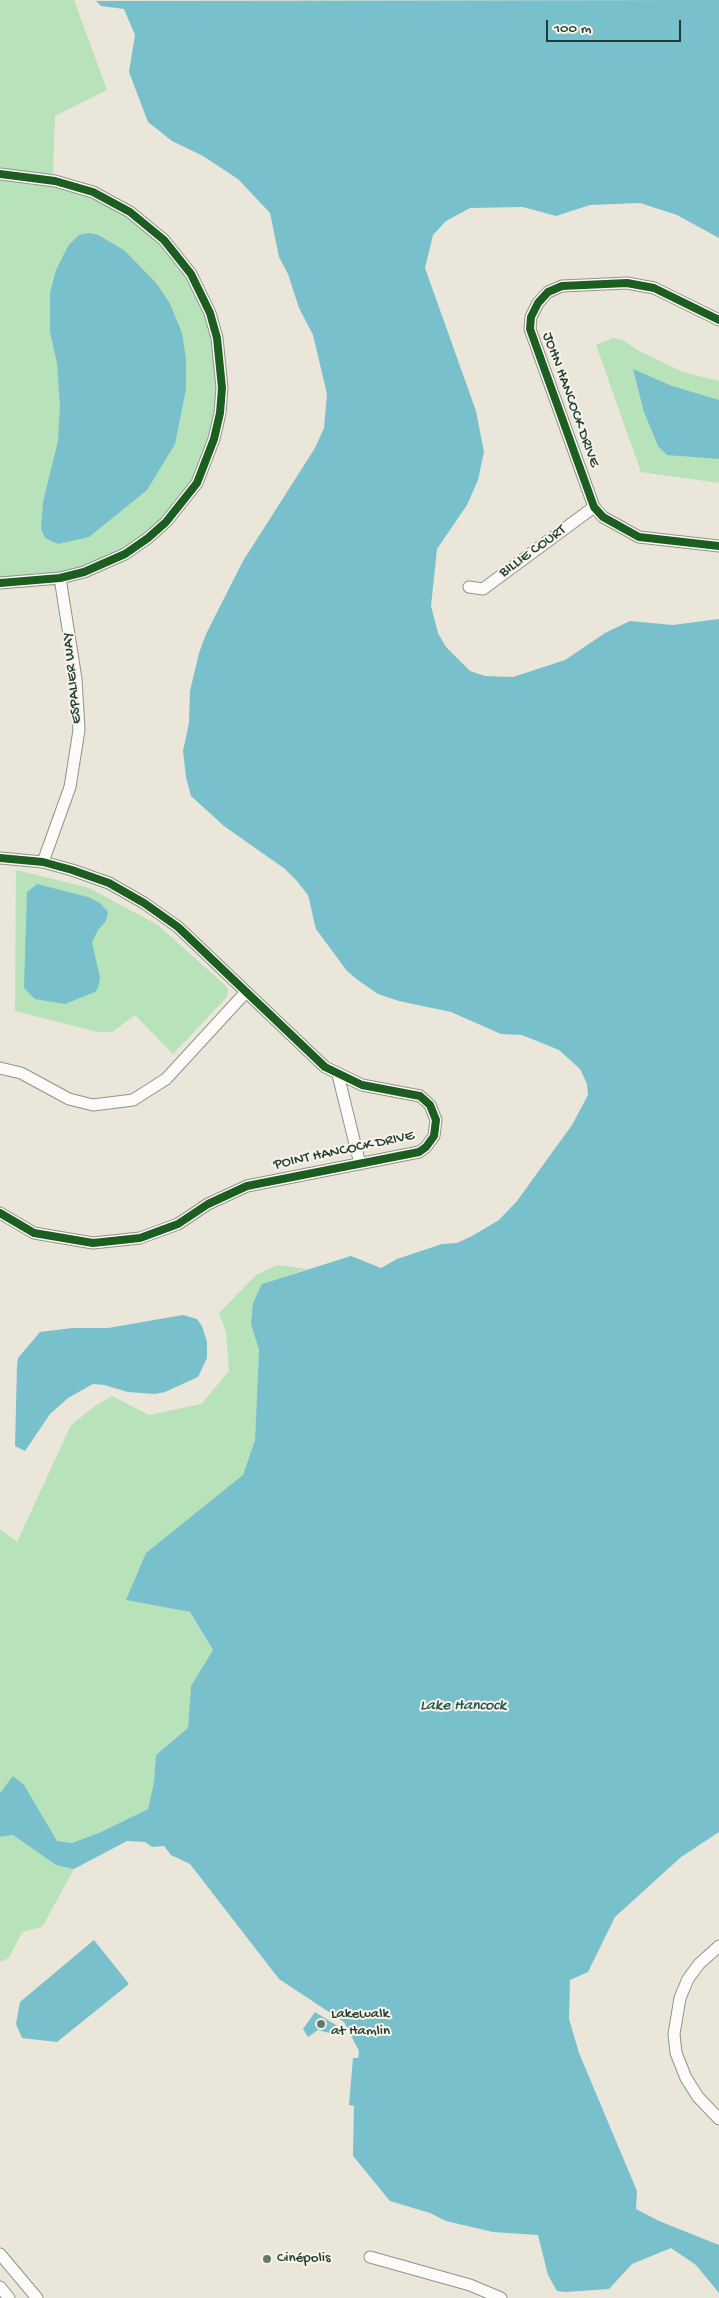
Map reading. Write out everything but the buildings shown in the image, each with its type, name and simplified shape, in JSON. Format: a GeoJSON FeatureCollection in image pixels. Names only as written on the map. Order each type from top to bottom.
{"type":"FeatureCollection","features":[{"type":"Feature","properties":{"kind":"street"},"geometry":{"type":"LineString","coordinates":[[0,174],[56,181],[78,186],[112,201],[148,226],[178,256],[201,292],[217,338],[221,364],[220,413],[214,439],[197,483],[183,501],[148,538],[125,554],[105,564],[60,578],[0,583]]}},
{"type":"Feature","properties":{"kind":"street","name":"JOHN HANCOCK DRIVE"},"geometry":{"type":"LineString","coordinates":[[594,507],[530,329],[531,317],[538,303],[548,292],[562,286],[627,283],[654,288],[719,320]]}},
{"type":"Feature","properties":{"kind":"street"},"geometry":{"type":"LineString","coordinates":[[594,507],[603,517],[639,537],[719,546]]}},
{"type":"Feature","properties":{"kind":"street","name":"BILLIE COURT"},"geometry":{"type":"LineString","coordinates":[[469,587],[483,589],[594,507]]}},
{"type":"Feature","properties":{"kind":"street","name":"ESPALIER WAY"},"geometry":{"type":"LineString","coordinates":[[43,862],[70,786],[79,730],[76,679],[60,578]]}},
{"type":"Feature","properties":{"kind":"street","name":"POINT HANCOCK DRIVE"},"geometry":{"type":"LineString","coordinates":[[0,858],[43,862],[92,877],[144,903],[178,927],[313,1057],[338,1075],[362,1085],[420,1096],[430,1105],[436,1120],[434,1136],[426,1147],[419,1152],[247,1186],[208,1204],[178,1224],[140,1238],[93,1243],[34,1233],[0,1213]]}},
{"type":"Feature","properties":{"kind":"street"},"geometry":{"type":"LineString","coordinates":[[0,1068],[21,1073],[69,1099],[93,1105],[133,1100],[166,1079],[246,992]]}},
{"type":"Feature","properties":{"kind":"street","name":"POINT HANCOCK DRIVE"},"geometry":{"type":"LineString","coordinates":[[338,1075],[360,1164]]}},
{"type":"Feature","properties":{"kind":"street"},"geometry":{"type":"LineString","coordinates":[[719,1946],[699,1964],[688,1979],[680,1998],[674,2034],[676,2053],[686,2078],[698,2097],[719,2119]]}},
{"type":"Feature","properties":{"kind":"street"},"geometry":{"type":"LineString","coordinates":[[0,2254],[37,2298]]}},
{"type":"Feature","properties":{"kind":"street"},"geometry":{"type":"LineString","coordinates":[[370,2257],[470,2285],[501,2298]]}},
{"type":"Feature","properties":{"kind":"street"},"geometry":{"type":"LineString","coordinates":[[0,2286],[9,2298]]}},
{"type":"Feature","properties":{"kind":"green space"},"geometry":{"type":"Polygon","coordinates":[[[0,0],[74,0],[107,90],[55,116],[53,176],[0,170],[0,0]]]}},
{"type":"Feature","properties":{"kind":"green space"},"geometry":{"type":"Polygon","coordinates":[[[0,180],[59,188],[86,196],[121,212],[137,223],[179,264],[195,292],[208,324],[217,364],[216,403],[208,443],[191,483],[173,506],[150,530],[123,549],[91,564],[58,574],[0,578],[0,180]]]}},
{"type":"Feature","properties":{"kind":"green space"},"geometry":{"type":"Polygon","coordinates":[[[613,338],[623,340],[639,351],[683,372],[719,381],[719,483],[641,472],[596,345],[613,338]]]}},
{"type":"Feature","properties":{"kind":"green space"},"geometry":{"type":"Polygon","coordinates":[[[16,870],[89,888],[158,925],[226,986],[228,990],[226,998],[173,1054],[135,1015],[112,1032],[98,1032],[15,1011],[16,870]]]}},
{"type":"Feature","properties":{"kind":"green space"},"geometry":{"type":"Polygon","coordinates":[[[277,1265],[308,1269],[262,1284],[251,1324],[259,1350],[255,1440],[243,1475],[126,1600],[190,1612],[213,1651],[191,1686],[188,1729],[156,1755],[154,1782],[148,1809],[101,1832],[72,1843],[57,1841],[13,1776],[0,1793],[0,1529],[17,1542],[71,1425],[95,1406],[112,1396],[149,1415],[201,1404],[229,1371],[226,1332],[219,1313],[256,1275],[277,1265]]]}},
{"type":"Feature","properties":{"kind":"green space"},"geometry":{"type":"Polygon","coordinates":[[[13,1835],[56,1865],[74,1869],[42,1927],[22,1932],[9,1958],[0,1962],[0,1837],[13,1835]]]}},
{"type":"Feature","properties":{"kind":"water","name":"Lake Hancock"},"geometry":{"type":"Polygon","coordinates":[[[719,0],[719,238],[677,215],[640,203],[590,205],[556,216],[523,207],[470,208],[446,221],[433,235],[425,268],[476,411],[484,452],[478,480],[467,505],[437,549],[431,606],[438,633],[446,647],[470,671],[485,676],[513,677],[565,660],[605,633],[630,621],[673,625],[719,619],[719,1832],[681,1857],[615,1917],[588,1972],[570,1980],[569,2019],[579,2053],[637,2191],[636,2209],[659,2221],[719,2245],[719,2293],[696,2265],[671,2248],[632,2264],[609,2289],[565,2292],[557,2291],[548,2275],[538,2235],[493,2232],[446,2221],[430,2213],[390,2201],[353,2156],[354,2106],[349,2105],[353,2058],[358,2058],[359,2051],[344,2022],[279,1979],[190,1864],[171,1855],[164,1846],[152,1847],[145,1842],[127,1841],[74,1869],[56,1865],[13,1835],[0,1837],[0,1793],[13,1776],[24,1785],[57,1841],[72,1843],[101,1832],[148,1809],[154,1782],[156,1755],[188,1728],[191,1686],[213,1650],[190,1612],[126,1600],[146,1553],[243,1475],[255,1440],[259,1350],[251,1324],[253,1303],[262,1284],[351,1256],[381,1268],[397,1259],[442,1244],[457,1243],[472,1236],[499,1220],[517,1201],[572,1125],[588,1095],[587,1084],[580,1069],[559,1050],[522,1035],[501,1034],[451,1012],[399,1001],[378,994],[359,981],[347,971],[316,929],[308,895],[296,880],[285,869],[224,826],[191,796],[186,777],[183,751],[189,723],[190,691],[199,653],[206,634],[243,561],[315,448],[324,428],[327,394],[313,335],[299,308],[288,274],[279,257],[270,213],[238,179],[203,156],[172,141],[148,122],[129,72],[135,35],[124,9],[101,6],[96,1],[719,0]]]}},
{"type":"Feature","properties":{"kind":"water"},"geometry":{"type":"Polygon","coordinates":[[[89,233],[98,235],[124,250],[157,284],[170,304],[182,333],[186,359],[186,389],[175,444],[147,490],[89,537],[58,544],[45,538],[41,529],[43,502],[58,441],[60,406],[57,363],[50,332],[50,293],[56,270],[68,246],[79,235],[89,233]]]}},
{"type":"Feature","properties":{"kind":"water"},"geometry":{"type":"Polygon","coordinates":[[[633,369],[672,386],[719,400],[719,459],[667,455],[658,446],[644,412],[633,369]]]}},
{"type":"Feature","properties":{"kind":"water"},"geometry":{"type":"Polygon","coordinates":[[[37,884],[88,897],[100,903],[108,912],[106,921],[98,930],[92,942],[100,978],[98,988],[95,992],[65,1004],[35,999],[24,988],[27,892],[37,884]]]}},
{"type":"Feature","properties":{"kind":"water"},"geometry":{"type":"Polygon","coordinates":[[[183,1315],[197,1319],[202,1326],[207,1342],[207,1358],[198,1377],[165,1392],[155,1394],[128,1392],[93,1384],[68,1398],[50,1414],[25,1451],[15,1446],[18,1358],[40,1332],[72,1328],[108,1328],[183,1315]]]}},
{"type":"Feature","properties":{"kind":"water"},"geometry":{"type":"Polygon","coordinates":[[[94,1940],[129,1984],[57,2042],[22,2038],[16,2024],[20,2002],[94,1940]]]}},
{"type":"Feature","properties":{"kind":"water","name":"Lakewalk at Hamlin"},"geometry":{"type":"Polygon","coordinates":[[[315,2012],[339,2027],[337,2035],[318,2030],[308,2037],[303,2029],[315,2012]]]}},
{"type":"Feature","properties":{"kind":"cycle path"},"geometry":{"type":"LineString","coordinates":[[0,174],[55,181],[93,192],[130,212],[164,240],[191,274],[210,313],[217,338],[222,388],[220,413],[214,439],[197,483],[166,522],[148,538],[125,554],[84,572],[60,578],[0,583]]}},
{"type":"Feature","properties":{"kind":"cycle path"},"geometry":{"type":"LineString","coordinates":[[719,320],[654,288],[627,283],[562,286],[548,292],[538,303],[531,317],[530,329],[594,507],[603,517],[639,537],[719,546]]}},
{"type":"Feature","properties":{"kind":"cycle path"},"geometry":{"type":"LineString","coordinates":[[0,858],[43,862],[72,870],[109,883],[144,903],[178,927],[325,1067],[362,1085],[420,1096],[430,1105],[436,1120],[434,1136],[426,1147],[419,1152],[247,1186],[208,1204],[178,1224],[140,1238],[93,1243],[34,1233],[0,1213]]}},
{"type":"Feature","properties":{"kind":"place","name":"Lakewalk at Hamlin"},"geometry":{"type":"Point","coordinates":[321,2024]}},
{"type":"Feature","properties":{"kind":"place","name":"Cinépolis"},"geometry":{"type":"Point","coordinates":[267,2259]}}]}
